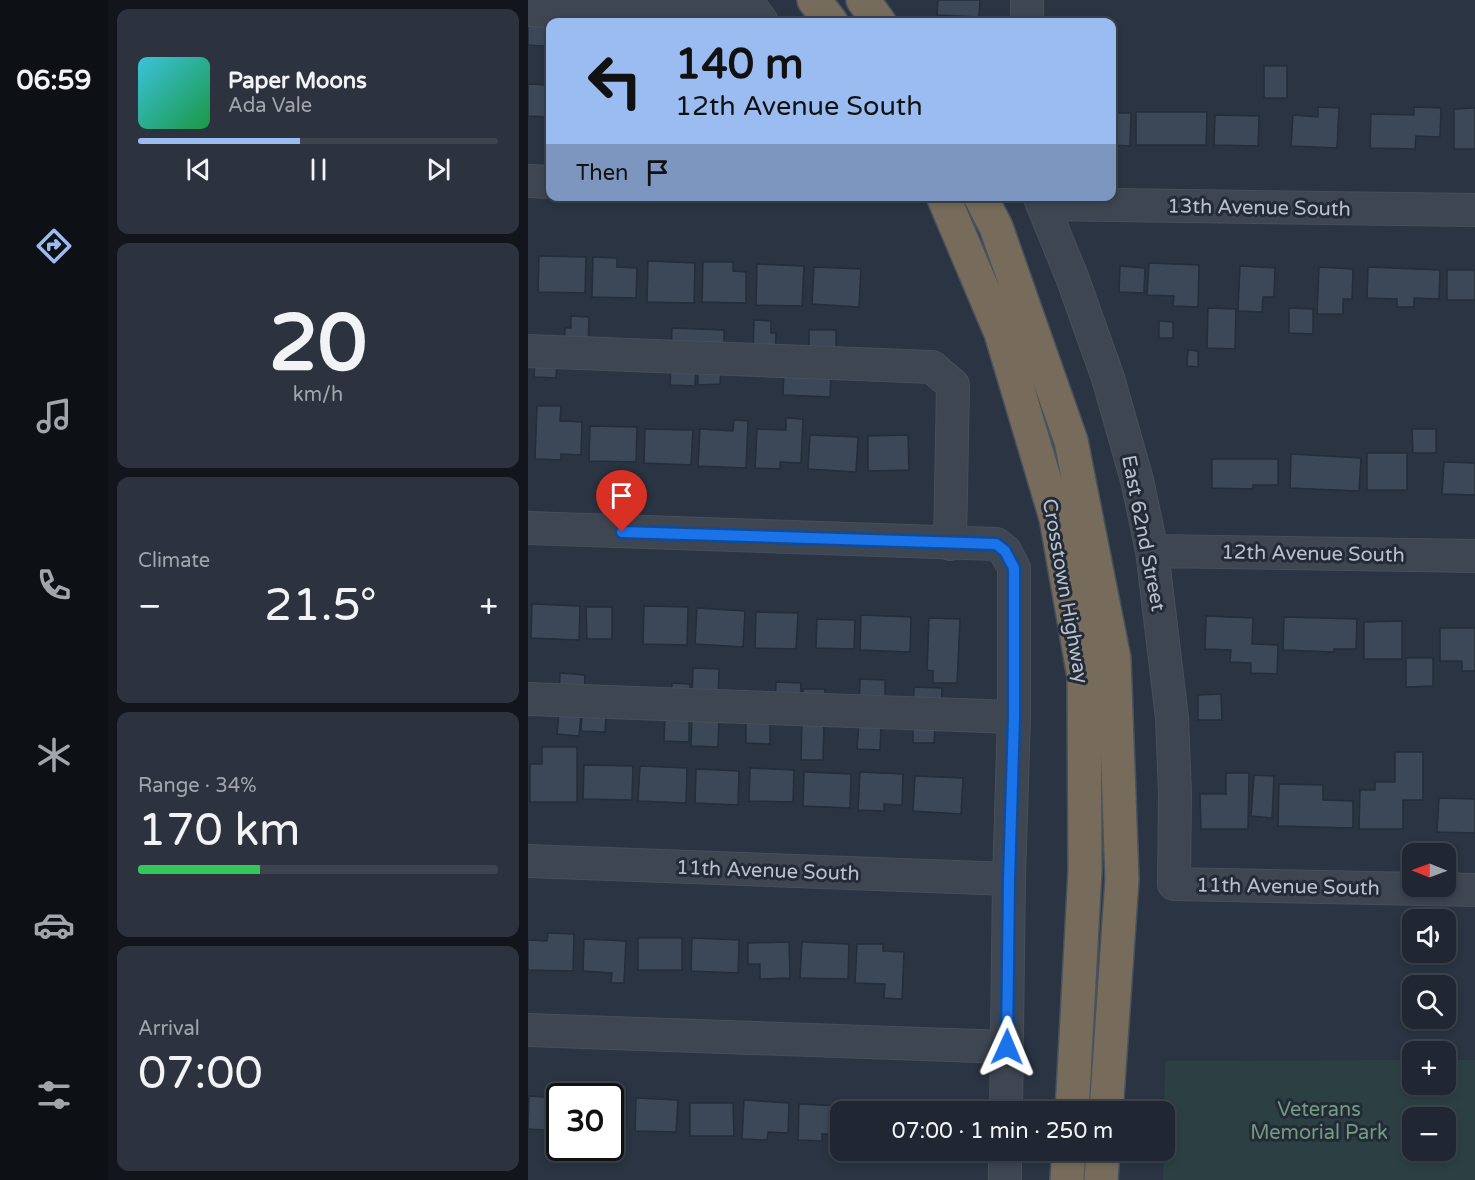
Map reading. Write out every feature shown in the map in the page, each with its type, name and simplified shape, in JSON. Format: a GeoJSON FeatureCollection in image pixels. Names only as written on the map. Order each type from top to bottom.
{"type":"FeatureCollection","features":[{"type":"Feature","properties":{"kind":"highway"},"geometry":{"type":"LineString","coordinates":[[814,0],[828,18]]}},
{"type":"Feature","properties":{"kind":"highway"},"geometry":{"type":"LineString","coordinates":[[863,0],[876,18]]}},
{"type":"Feature","properties":{"kind":"highway","name":"Crosstown Highway"},"geometry":{"type":"LineString","coordinates":[[945,201],[1001,333],[1053,507],[1084,677],[1085,871],[1073,1101]]}},
{"type":"Feature","properties":{"kind":"highway","name":"Crosstown Highway"},"geometry":{"type":"LineString","coordinates":[[982,201],[996,228],[1071,441],[1114,659],[1122,879],[1107,1101]]}},
{"type":"Feature","properties":{"kind":"highway"},"geometry":{"type":"LineString","coordinates":[[1067,1180],[1068,1161]]}},
{"type":"Feature","properties":{"kind":"highway"},"geometry":{"type":"LineString","coordinates":[[1101,1180],[1102,1161]]}},
{"type":"Feature","properties":{"kind":"street"},"geometry":{"type":"LineString","coordinates":[[528,10],[713,15],[733,0]]}},
{"type":"Feature","properties":{"kind":"street"},"geometry":{"type":"LineString","coordinates":[[746,0],[759,18]]}},
{"type":"Feature","properties":{"kind":"street"},"geometry":{"type":"LineString","coordinates":[[1027,0],[1027,18]]}},
{"type":"Feature","properties":{"kind":"street"},"geometry":{"type":"LineString","coordinates":[[528,181],[546,182]]}},
{"type":"Feature","properties":{"kind":"street","name":"East 62nd Street"},"geometry":{"type":"LineString","coordinates":[[1041,201],[1108,378],[1137,480],[1152,551],[1172,718],[1175,793],[1174,884]]}},
{"type":"Feature","properties":{"kind":"street","name":"13th Avenue South"},"geometry":{"type":"LineString","coordinates":[[1084,201],[1475,210]]}},
{"type":"Feature","properties":{"kind":"street"},"geometry":{"type":"LineString","coordinates":[[528,351],[932,367],[953,385],[950,544]]}},
{"type":"Feature","properties":{"kind":"street"},"geometry":{"type":"LineString","coordinates":[[528,528],[996,544],[1005,551],[1014,568],[1014,717],[1006,1101]]}},
{"type":"Feature","properties":{"kind":"street","name":"12th Avenue South"},"geometry":{"type":"LineString","coordinates":[[1152,551],[1475,556]]}},
{"type":"Feature","properties":{"kind":"street"},"geometry":{"type":"LineString","coordinates":[[528,699],[1014,717]]}},
{"type":"Feature","properties":{"kind":"street","name":"11th Avenue South"},"geometry":{"type":"LineString","coordinates":[[528,861],[1009,879]]}},
{"type":"Feature","properties":{"kind":"street","name":"11th Avenue South"},"geometry":{"type":"LineString","coordinates":[[1174,884],[1475,890]]}},
{"type":"Feature","properties":{"kind":"street"},"geometry":{"type":"LineString","coordinates":[[528,1030],[1007,1047]]}},
{"type":"Feature","properties":{"kind":"street"},"geometry":{"type":"LineString","coordinates":[[1005,1161],[1005,1180]]}},
{"type":"Feature","properties":{"kind":"green space","name":"Veterans Memorial Park"},"geometry":{"type":"Polygon","coordinates":[[[1402,1060],[1402,1095],[1456,1095],[1456,1060],[1475,1060],[1475,1180],[1163,1180],[1163,1161],[1175,1161],[1175,1101],[1164,1101],[1165,1061],[1402,1060]]]}},
{"type":"Feature","properties":{"kind":"building"},"geometry":{"type":"Polygon","coordinates":[[[938,0],[980,0],[979,17],[937,15],[938,0]]]}},
{"type":"Feature","properties":{"kind":"building"},"geometry":{"type":"Polygon","coordinates":[[[528,19],[546,20],[546,46],[528,45],[528,19]]]}},
{"type":"Feature","properties":{"kind":"building"},"geometry":{"type":"Polygon","coordinates":[[[1264,66],[1287,66],[1287,98],[1264,98],[1264,66]]]}},
{"type":"Feature","properties":{"kind":"building"},"geometry":{"type":"Polygon","coordinates":[[[528,84],[546,85],[546,117],[528,116],[528,84]]]}},
{"type":"Feature","properties":{"kind":"building"},"geometry":{"type":"Polygon","coordinates":[[[1318,107],[1339,108],[1337,148],[1291,146],[1293,115],[1318,117],[1318,107]]]}},
{"type":"Feature","properties":{"kind":"building"},"geometry":{"type":"Polygon","coordinates":[[[1414,107],[1441,108],[1440,137],[1416,136],[1415,149],[1370,148],[1371,114],[1414,115],[1414,107]]]}},
{"type":"Feature","properties":{"kind":"building"},"geometry":{"type":"Polygon","coordinates":[[[1475,108],[1475,149],[1454,149],[1454,109],[1475,108]]]}},
{"type":"Feature","properties":{"kind":"building"},"geometry":{"type":"Polygon","coordinates":[[[1136,112],[1207,112],[1206,145],[1136,145],[1136,112]]]}},
{"type":"Feature","properties":{"kind":"building"},"geometry":{"type":"Polygon","coordinates":[[[1116,113],[1131,113],[1130,146],[1116,145],[1116,113]]]}},
{"type":"Feature","properties":{"kind":"building"},"geometry":{"type":"Polygon","coordinates":[[[1215,115],[1259,116],[1258,146],[1214,145],[1215,115]]]}},
{"type":"Feature","properties":{"kind":"building"},"geometry":{"type":"Polygon","coordinates":[[[539,256],[586,257],[585,293],[538,292],[539,256]]]}},
{"type":"Feature","properties":{"kind":"building"},"geometry":{"type":"Polygon","coordinates":[[[593,257],[617,258],[617,267],[637,268],[636,298],[592,297],[593,257]]]}},
{"type":"Feature","properties":{"kind":"building"},"geometry":{"type":"Polygon","coordinates":[[[648,261],[695,263],[694,303],[647,302],[648,261]]]}},
{"type":"Feature","properties":{"kind":"building"},"geometry":{"type":"Polygon","coordinates":[[[703,262],[733,262],[733,271],[746,272],[746,303],[702,302],[703,262]]]}},
{"type":"Feature","properties":{"kind":"building"},"geometry":{"type":"Polygon","coordinates":[[[1149,263],[1199,265],[1198,307],[1173,306],[1174,296],[1147,295],[1149,263]]]}},
{"type":"Feature","properties":{"kind":"building"},"geometry":{"type":"Polygon","coordinates":[[[757,264],[804,266],[802,306],[756,305],[757,264]]]}},
{"type":"Feature","properties":{"kind":"building"},"geometry":{"type":"Polygon","coordinates":[[[1120,266],[1145,268],[1144,293],[1119,292],[1120,266]]]}},
{"type":"Feature","properties":{"kind":"building"},"geometry":{"type":"Polygon","coordinates":[[[1240,266],[1275,268],[1274,297],[1263,297],[1262,312],[1238,311],[1240,266]]]}},
{"type":"Feature","properties":{"kind":"building"},"geometry":{"type":"Polygon","coordinates":[[[814,267],[861,269],[859,307],[812,304],[814,267]]]}},
{"type":"Feature","properties":{"kind":"building"},"geometry":{"type":"Polygon","coordinates":[[[1319,267],[1353,269],[1352,299],[1343,299],[1343,314],[1317,314],[1319,267]]]}},
{"type":"Feature","properties":{"kind":"building"},"geometry":{"type":"Polygon","coordinates":[[[1368,267],[1440,270],[1439,299],[1414,298],[1414,307],[1397,307],[1397,299],[1367,298],[1368,267]]]}},
{"type":"Feature","properties":{"kind":"building"},"geometry":{"type":"Polygon","coordinates":[[[1447,270],[1475,270],[1475,300],[1447,300],[1447,270]]]}},
{"type":"Feature","properties":{"kind":"building"},"geometry":{"type":"Polygon","coordinates":[[[1208,308],[1236,309],[1235,349],[1207,348],[1208,308]]]}},
{"type":"Feature","properties":{"kind":"building"},"geometry":{"type":"Polygon","coordinates":[[[1289,308],[1313,309],[1313,334],[1289,333],[1289,308]]]}},
{"type":"Feature","properties":{"kind":"building"},"geometry":{"type":"Polygon","coordinates":[[[571,316],[589,317],[588,347],[564,346],[565,328],[571,328],[571,316]]]}},
{"type":"Feature","properties":{"kind":"building"},"geometry":{"type":"Polygon","coordinates":[[[754,320],[771,321],[771,333],[776,333],[775,354],[753,353],[754,320]]]}},
{"type":"Feature","properties":{"kind":"building"},"geometry":{"type":"Polygon","coordinates":[[[1159,321],[1173,322],[1173,338],[1159,338],[1159,321]]]}},
{"type":"Feature","properties":{"kind":"building"},"geometry":{"type":"Polygon","coordinates":[[[672,328],[724,330],[724,353],[671,352],[672,328]]]}},
{"type":"Feature","properties":{"kind":"building"},"geometry":{"type":"Polygon","coordinates":[[[809,330],[836,330],[836,357],[809,357],[809,330]]]}},
{"type":"Feature","properties":{"kind":"building"},"geometry":{"type":"Polygon","coordinates":[[[1188,350],[1198,351],[1198,367],[1187,366],[1188,350]]]}},
{"type":"Feature","properties":{"kind":"building"},"geometry":{"type":"Polygon","coordinates":[[[535,360],[557,361],[556,378],[534,377],[535,360]]]}},
{"type":"Feature","properties":{"kind":"building"},"geometry":{"type":"Polygon","coordinates":[[[671,365],[696,366],[695,386],[670,385],[671,365]]]}},
{"type":"Feature","properties":{"kind":"building"},"geometry":{"type":"Polygon","coordinates":[[[698,367],[721,367],[720,384],[698,385],[698,367]]]}},
{"type":"Feature","properties":{"kind":"building"},"geometry":{"type":"Polygon","coordinates":[[[784,370],[831,371],[830,397],[783,395],[784,370]]]}},
{"type":"Feature","properties":{"kind":"building"},"geometry":{"type":"Polygon","coordinates":[[[537,406],[561,406],[560,421],[582,422],[581,455],[561,454],[561,460],[535,459],[537,406]]]}},
{"type":"Feature","properties":{"kind":"building"},"geometry":{"type":"Polygon","coordinates":[[[786,418],[803,419],[801,463],[780,462],[780,469],[755,468],[757,429],[786,430],[786,418]]]}},
{"type":"Feature","properties":{"kind":"building"},"geometry":{"type":"Polygon","coordinates":[[[734,420],[748,421],[746,468],[698,466],[700,429],[733,431],[734,420]]]}},
{"type":"Feature","properties":{"kind":"building"},"geometry":{"type":"Polygon","coordinates":[[[590,426],[637,427],[636,462],[589,461],[590,426]]]}},
{"type":"Feature","properties":{"kind":"building"},"geometry":{"type":"Polygon","coordinates":[[[645,429],[693,430],[691,465],[644,463],[645,429]]]}},
{"type":"Feature","properties":{"kind":"building"},"geometry":{"type":"Polygon","coordinates":[[[1412,429],[1436,429],[1436,453],[1413,453],[1412,429]]]}},
{"type":"Feature","properties":{"kind":"building"},"geometry":{"type":"Polygon","coordinates":[[[810,435],[858,437],[856,472],[808,469],[810,435]]]}},
{"type":"Feature","properties":{"kind":"building"},"geometry":{"type":"Polygon","coordinates":[[[908,435],[909,470],[868,471],[868,436],[908,435]]]}},
{"type":"Feature","properties":{"kind":"building"},"geometry":{"type":"Polygon","coordinates":[[[1367,453],[1407,453],[1407,490],[1367,490],[1367,453]]]}},
{"type":"Feature","properties":{"kind":"building"},"geometry":{"type":"Polygon","coordinates":[[[1291,454],[1361,458],[1359,491],[1290,488],[1291,454]]]}},
{"type":"Feature","properties":{"kind":"building"},"geometry":{"type":"Polygon","coordinates":[[[1212,459],[1278,459],[1278,485],[1253,485],[1253,489],[1212,488],[1212,459]]]}},
{"type":"Feature","properties":{"kind":"building"},"geometry":{"type":"Polygon","coordinates":[[[1444,462],[1475,463],[1475,495],[1442,494],[1444,462]]]}},
{"type":"Feature","properties":{"kind":"building"},"geometry":{"type":"Polygon","coordinates":[[[532,604],[580,606],[579,640],[531,638],[532,604]]]}},
{"type":"Feature","properties":{"kind":"building"},"geometry":{"type":"Polygon","coordinates":[[[644,606],[688,607],[687,645],[643,644],[644,606]]]}},
{"type":"Feature","properties":{"kind":"building"},"geometry":{"type":"Polygon","coordinates":[[[586,607],[612,607],[612,639],[587,639],[586,607]]]}},
{"type":"Feature","properties":{"kind":"building"},"geometry":{"type":"Polygon","coordinates":[[[697,608],[745,611],[743,647],[695,644],[697,608]]]}},
{"type":"Feature","properties":{"kind":"building"},"geometry":{"type":"Polygon","coordinates":[[[756,612],[798,613],[796,649],[755,648],[756,612]]]}},
{"type":"Feature","properties":{"kind":"building"},"geometry":{"type":"Polygon","coordinates":[[[861,615],[911,617],[910,652],[860,650],[861,615]]]}},
{"type":"Feature","properties":{"kind":"building"},"geometry":{"type":"Polygon","coordinates":[[[1206,616],[1253,618],[1252,644],[1278,645],[1277,674],[1251,673],[1251,663],[1230,662],[1231,650],[1205,649],[1206,616]]]}},
{"type":"Feature","properties":{"kind":"building"},"geometry":{"type":"Polygon","coordinates":[[[1284,617],[1357,619],[1356,649],[1334,649],[1334,652],[1283,650],[1284,617]]]}},
{"type":"Feature","properties":{"kind":"building"},"geometry":{"type":"Polygon","coordinates":[[[929,618],[960,619],[957,683],[933,683],[933,671],[927,670],[929,618]]]}},
{"type":"Feature","properties":{"kind":"building"},"geometry":{"type":"Polygon","coordinates":[[[817,619],[855,620],[854,649],[816,648],[817,619]]]}},
{"type":"Feature","properties":{"kind":"building"},"geometry":{"type":"Polygon","coordinates":[[[1402,621],[1402,659],[1364,659],[1364,622],[1402,621]]]}},
{"type":"Feature","properties":{"kind":"building"},"geometry":{"type":"Polygon","coordinates":[[[1440,628],[1475,628],[1475,671],[1462,671],[1462,661],[1440,661],[1440,628]]]}},
{"type":"Feature","properties":{"kind":"building"},"geometry":{"type":"Polygon","coordinates":[[[1406,658],[1433,658],[1433,686],[1406,687],[1406,658]]]}},
{"type":"Feature","properties":{"kind":"building"},"geometry":{"type":"Polygon","coordinates":[[[693,668],[719,669],[718,703],[692,702],[693,668]]]}},
{"type":"Feature","properties":{"kind":"building"},"geometry":{"type":"Polygon","coordinates":[[[560,673],[585,675],[584,698],[559,697],[560,673]]]}},
{"type":"Feature","properties":{"kind":"building"},"geometry":{"type":"Polygon","coordinates":[[[860,679],[885,680],[885,709],[859,708],[860,679]]]}},
{"type":"Feature","properties":{"kind":"building"},"geometry":{"type":"Polygon","coordinates":[[[776,682],[801,683],[800,706],[775,705],[776,682]]]}},
{"type":"Feature","properties":{"kind":"building"},"geometry":{"type":"Polygon","coordinates":[[[672,683],[690,684],[689,702],[671,701],[672,683]]]}},
{"type":"Feature","properties":{"kind":"building"},"geometry":{"type":"Polygon","coordinates":[[[914,687],[942,688],[941,712],[913,712],[914,687]]]}},
{"type":"Feature","properties":{"kind":"building"},"geometry":{"type":"Polygon","coordinates":[[[803,689],[825,689],[825,707],[803,707],[803,689]]]}},
{"type":"Feature","properties":{"kind":"building"},"geometry":{"type":"Polygon","coordinates":[[[1221,694],[1222,720],[1198,720],[1198,695],[1221,694]]]}},
{"type":"Feature","properties":{"kind":"building"},"geometry":{"type":"Polygon","coordinates":[[[559,713],[581,714],[579,736],[557,734],[559,713]]]}},
{"type":"Feature","properties":{"kind":"building"},"geometry":{"type":"Polygon","coordinates":[[[582,715],[606,716],[605,732],[581,731],[582,715]]]}},
{"type":"Feature","properties":{"kind":"building"},"geometry":{"type":"Polygon","coordinates":[[[665,716],[689,716],[689,742],[664,741],[665,716]]]}},
{"type":"Feature","properties":{"kind":"building"},"geometry":{"type":"Polygon","coordinates":[[[692,718],[719,719],[718,747],[691,746],[692,718]]]}},
{"type":"Feature","properties":{"kind":"building"},"geometry":{"type":"Polygon","coordinates":[[[746,720],[770,721],[770,744],[746,743],[746,720]]]}},
{"type":"Feature","properties":{"kind":"building"},"geometry":{"type":"Polygon","coordinates":[[[802,722],[824,723],[823,760],[801,760],[802,722]]]}},
{"type":"Feature","properties":{"kind":"building"},"geometry":{"type":"Polygon","coordinates":[[[859,723],[881,725],[880,750],[857,749],[859,723]]]}},
{"type":"Feature","properties":{"kind":"building"},"geometry":{"type":"Polygon","coordinates":[[[913,727],[935,727],[934,743],[913,743],[913,727]]]}},
{"type":"Feature","properties":{"kind":"building"},"geometry":{"type":"Polygon","coordinates":[[[542,747],[577,747],[577,802],[530,802],[530,764],[542,764],[542,747]]]}},
{"type":"Feature","properties":{"kind":"building"},"geometry":{"type":"Polygon","coordinates":[[[1395,752],[1423,752],[1423,800],[1403,800],[1403,829],[1359,829],[1360,790],[1375,790],[1375,782],[1395,782],[1395,752]]]}},
{"type":"Feature","properties":{"kind":"building"},"geometry":{"type":"Polygon","coordinates":[[[584,765],[633,766],[632,800],[583,799],[584,765]]]}},
{"type":"Feature","properties":{"kind":"building"},"geometry":{"type":"Polygon","coordinates":[[[640,766],[687,768],[686,803],[638,801],[640,766]]]}},
{"type":"Feature","properties":{"kind":"building"},"geometry":{"type":"Polygon","coordinates":[[[750,768],[794,770],[793,802],[749,801],[750,768]]]}},
{"type":"Feature","properties":{"kind":"building"},"geometry":{"type":"Polygon","coordinates":[[[696,769],[739,771],[738,805],[695,803],[696,769]]]}},
{"type":"Feature","properties":{"kind":"building"},"geometry":{"type":"Polygon","coordinates":[[[804,772],[851,774],[850,808],[803,806],[804,772]]]}},
{"type":"Feature","properties":{"kind":"building"},"geometry":{"type":"Polygon","coordinates":[[[860,772],[903,774],[902,805],[884,804],[884,811],[858,810],[860,772]]]}},
{"type":"Feature","properties":{"kind":"building"},"geometry":{"type":"Polygon","coordinates":[[[1226,773],[1249,773],[1248,829],[1201,829],[1200,794],[1226,794],[1226,773]]]}},
{"type":"Feature","properties":{"kind":"building"},"geometry":{"type":"Polygon","coordinates":[[[1254,775],[1274,776],[1272,818],[1251,816],[1254,775]]]}},
{"type":"Feature","properties":{"kind":"building"},"geometry":{"type":"Polygon","coordinates":[[[915,776],[963,778],[961,814],[913,811],[915,776]]]}},
{"type":"Feature","properties":{"kind":"building"},"geometry":{"type":"Polygon","coordinates":[[[1279,784],[1323,785],[1323,800],[1353,801],[1353,828],[1278,826],[1279,784]]]}},
{"type":"Feature","properties":{"kind":"building"},"geometry":{"type":"Polygon","coordinates":[[[1439,798],[1475,799],[1475,833],[1437,832],[1439,798]]]}},
{"type":"Feature","properties":{"kind":"building"},"geometry":{"type":"Polygon","coordinates":[[[548,933],[574,934],[573,971],[528,970],[528,940],[547,941],[548,933]]]}},
{"type":"Feature","properties":{"kind":"building"},"geometry":{"type":"Polygon","coordinates":[[[638,938],[682,938],[682,970],[638,970],[638,938]]]}},
{"type":"Feature","properties":{"kind":"building"},"geometry":{"type":"Polygon","coordinates":[[[692,938],[739,940],[738,973],[691,971],[692,938]]]}},
{"type":"Feature","properties":{"kind":"building"},"geometry":{"type":"Polygon","coordinates":[[[584,939],[626,941],[624,983],[611,983],[612,973],[583,971],[584,939]]]}},
{"type":"Feature","properties":{"kind":"building"},"geometry":{"type":"Polygon","coordinates":[[[789,942],[790,978],[760,979],[760,964],[748,964],[748,943],[789,942]]]}},
{"type":"Feature","properties":{"kind":"building"},"geometry":{"type":"Polygon","coordinates":[[[802,942],[849,944],[848,979],[800,978],[802,942]]]}},
{"type":"Feature","properties":{"kind":"building"},"geometry":{"type":"Polygon","coordinates":[[[857,944],[883,944],[883,951],[904,952],[902,999],[884,998],[885,984],[855,983],[857,944]]]}},
{"type":"Feature","properties":{"kind":"building"},"geometry":{"type":"Polygon","coordinates":[[[624,1090],[626,1090],[624,1135],[624,1090]]]}},
{"type":"Feature","properties":{"kind":"building"},"geometry":{"type":"Polygon","coordinates":[[[529,1096],[546,1097],[546,1130],[528,1129],[529,1096]]]}},
{"type":"Feature","properties":{"kind":"building"},"geometry":{"type":"Polygon","coordinates":[[[636,1098],[678,1100],[676,1132],[635,1131],[636,1098]]]}},
{"type":"Feature","properties":{"kind":"building"},"geometry":{"type":"Polygon","coordinates":[[[744,1100],[789,1103],[788,1133],[768,1132],[767,1140],[742,1139],[744,1100]]]}},
{"type":"Feature","properties":{"kind":"building"},"geometry":{"type":"Polygon","coordinates":[[[690,1103],[733,1103],[734,1136],[690,1136],[690,1103]]]}},
{"type":"Feature","properties":{"kind":"building"},"geometry":{"type":"Polygon","coordinates":[[[799,1104],[830,1105],[830,1134],[822,1134],[822,1141],[798,1140],[799,1104]]]}},
{"type":"Feature","properties":{"kind":"route"},"geometry":{"type":"LineString","coordinates":[[622,532],[996,544],[1005,551],[1014,568],[1014,717],[1007,1047]]}}]}
